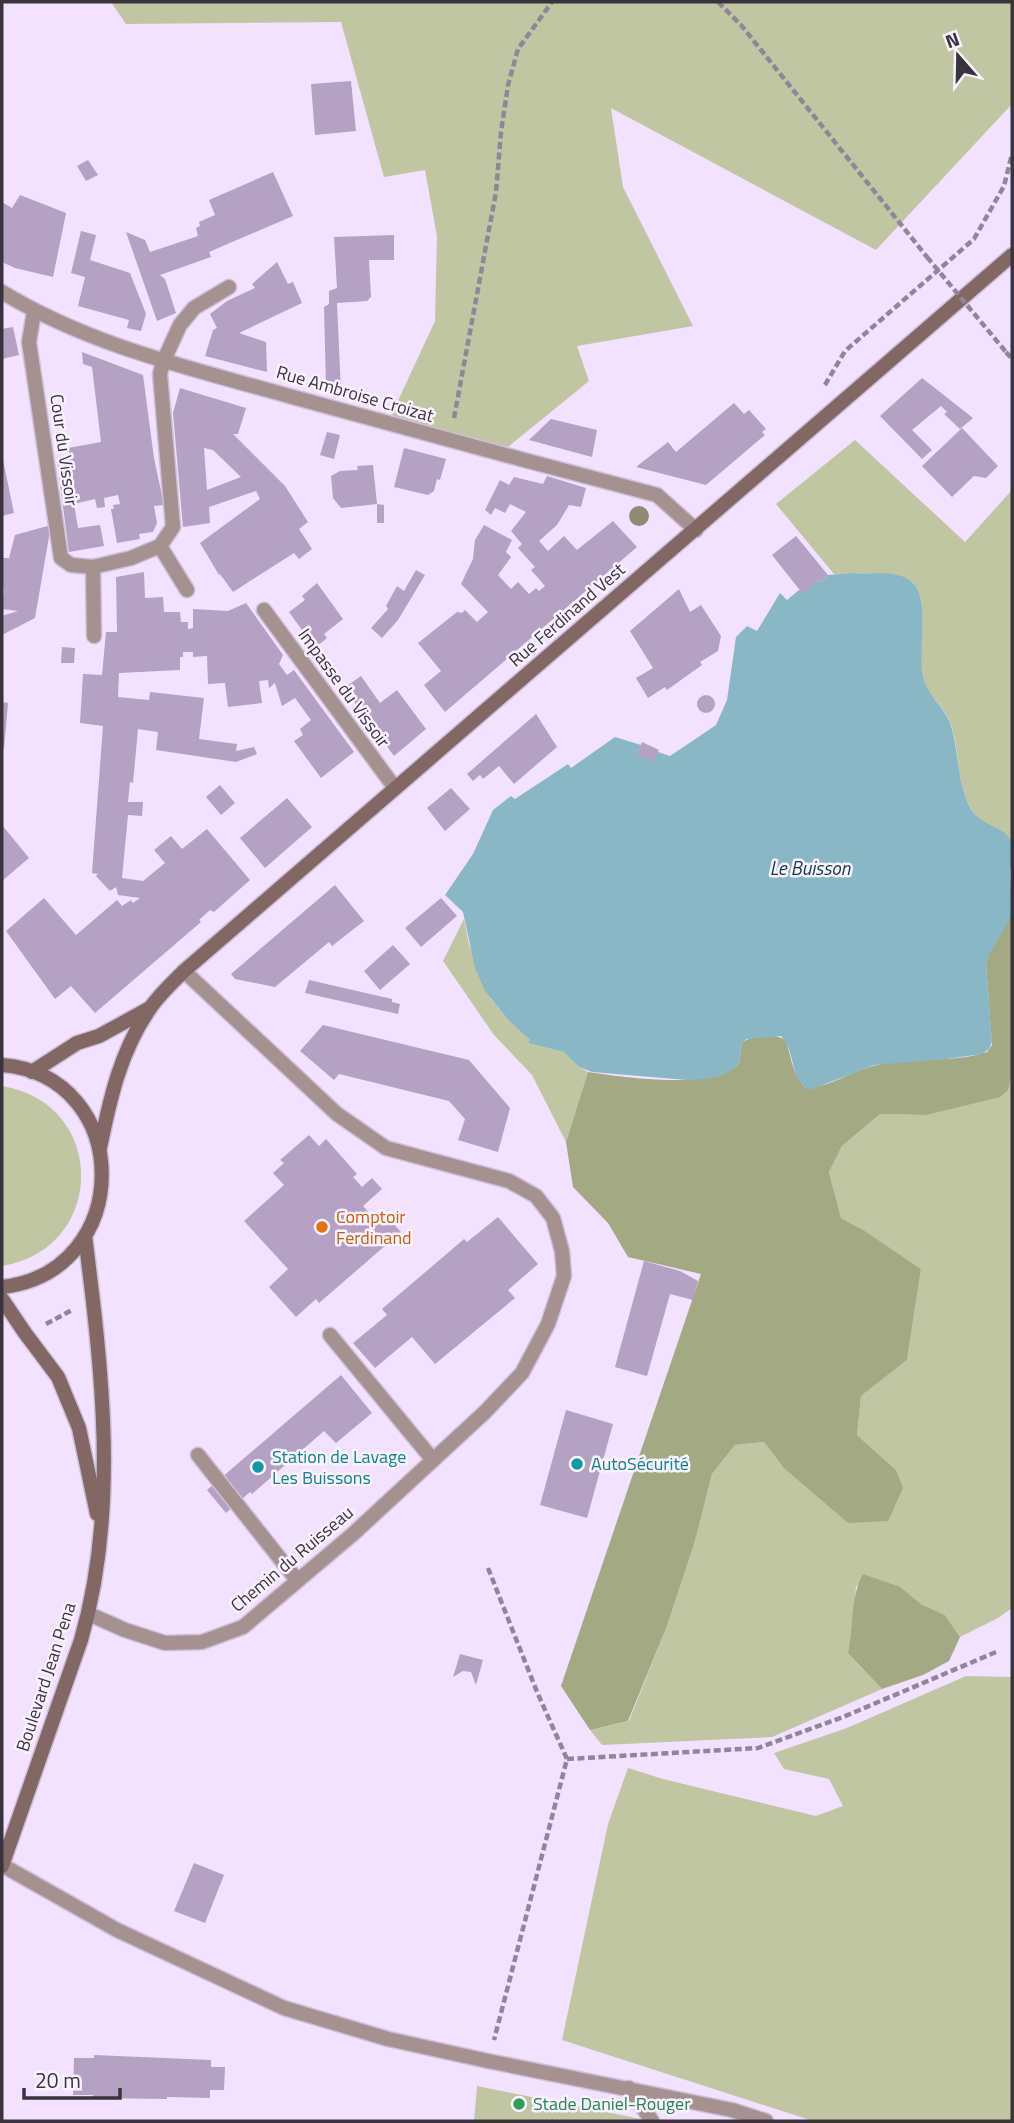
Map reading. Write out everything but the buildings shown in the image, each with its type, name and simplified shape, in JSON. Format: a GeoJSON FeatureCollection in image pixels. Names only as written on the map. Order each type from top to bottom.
{"type":"FeatureCollection","features":[{"type":"Feature","properties":{"kind":"main road","name":"Rue Ferdinand Vest"},"geometry":{"type":"LineString","coordinates":[[151,1007],[184,971],[1012,255]]}},
{"type":"Feature","properties":{"kind":"main road"},"geometry":{"type":"LineString","coordinates":[[32,1072],[77,1043],[99,1036],[151,1007]]}},
{"type":"Feature","properties":{"kind":"main road"},"geometry":{"type":"LineString","coordinates":[[2,1287],[46,1273],[68,1257],[85,1236],[97,1213],[103,1187],[100,1148],[114,1083],[132,1037],[151,1007]]}},
{"type":"Feature","properties":{"kind":"main road"},"geometry":{"type":"LineString","coordinates":[[2,1065],[32,1072],[55,1085],[75,1102],[90,1123],[100,1148]]}},
{"type":"Feature","properties":{"kind":"main road","name":"Boulevard Jean Pena"},"geometry":{"type":"LineString","coordinates":[[2,1866],[89,1614],[101,1535],[105,1439],[85,1236]]}},
{"type":"Feature","properties":{"kind":"main road","name":"Boulevard Jean Pena"},"geometry":{"type":"LineString","coordinates":[[2,1298],[58,1377],[79,1428],[101,1535]]}},
{"type":"Feature","properties":{"kind":"street"},"geometry":{"type":"LineString","coordinates":[[94,636],[93,567],[150,552],[160,546],[173,527],[160,374],[163,362],[180,325],[194,308],[229,287]]}},
{"type":"Feature","properties":{"kind":"street","name":"Rue Ambroise Croizat"},"geometry":{"type":"LineString","coordinates":[[2,292],[34,312],[131,352],[163,362],[657,495],[696,530]]}},
{"type":"Feature","properties":{"kind":"street","name":"Cour du Vissoir"},"geometry":{"type":"LineString","coordinates":[[34,312],[29,342],[61,558],[71,565],[93,567]]}},
{"type":"Feature","properties":{"kind":"street"},"geometry":{"type":"LineString","coordinates":[[160,546],[187,590]]}},
{"type":"Feature","properties":{"kind":"street","name":"Impasse du Vissoir"},"geometry":{"type":"LineString","coordinates":[[264,610],[395,788]]}},
{"type":"Feature","properties":{"kind":"street","name":"Chemin du Ruisseau"},"geometry":{"type":"LineString","coordinates":[[89,1614],[125,1630],[165,1643],[202,1643],[243,1628],[353,1534],[523,1373],[548,1324],[564,1276],[562,1251],[553,1218],[536,1196],[509,1181],[386,1148],[337,1114],[184,971]]}},
{"type":"Feature","properties":{"kind":"street"},"geometry":{"type":"LineString","coordinates":[[330,1335],[433,1460]]}},
{"type":"Feature","properties":{"kind":"street"},"geometry":{"type":"LineString","coordinates":[[198,1455],[297,1580]]}},
{"type":"Feature","properties":{"kind":"street"},"geometry":{"type":"LineString","coordinates":[[2,1866],[117,1930],[284,2008],[388,2039],[732,2110],[766,2121]]}},
{"type":"Feature","properties":{"kind":"street"},"geometry":{"type":"LineString","coordinates":[[629,2088],[652,2121]]}},
{"type":"Feature","properties":{"kind":"path"},"geometry":{"type":"LineString","coordinates":[[452,441],[456,400],[496,192],[508,85],[518,49],[552,2]]}},
{"type":"Feature","properties":{"kind":"path"},"geometry":{"type":"LineString","coordinates":[[718,2],[741,25],[1012,359]]}},
{"type":"Feature","properties":{"kind":"path"},"geometry":{"type":"LineString","coordinates":[[820,396],[845,351],[974,239],[1004,186],[1012,155]]}},
{"type":"Feature","properties":{"kind":"path"},"geometry":{"type":"LineString","coordinates":[[36,1329],[77,1307]]}},
{"type":"Feature","properties":{"kind":"path"},"geometry":{"type":"LineString","coordinates":[[488,1568],[537,1692],[567,1759],[488,2061]]}},
{"type":"Feature","properties":{"kind":"path"},"geometry":{"type":"LineString","coordinates":[[567,1759],[758,1748],[844,1717],[996,1652]]}},
{"type":"Feature","properties":{"kind":"green space"},"geometry":{"type":"Polygon","coordinates":[[[111,2],[1012,2],[1012,104],[876,250],[611,108],[623,187],[693,326],[577,346],[589,381],[508,447],[389,420],[435,321],[437,236],[425,170],[384,177],[341,22],[126,24],[111,2]]]}},
{"type":"Feature","properties":{"kind":"green space"},"geometry":{"type":"Polygon","coordinates":[[[855,440],[965,542],[1012,490],[1012,847],[1011,843],[977,817],[963,791],[956,743],[949,720],[923,679],[921,603],[919,592],[913,583],[898,576],[834,574],[776,504],[855,440]]]}},
{"type":"Feature","properties":{"kind":"green space"},"geometry":{"type":"Polygon","coordinates":[[[1012,912],[1012,1077],[1008,1090],[1000,1097],[926,1115],[880,1114],[842,1146],[829,1172],[841,1218],[921,1269],[907,1360],[861,1396],[857,1435],[896,1470],[903,1488],[888,1521],[848,1523],[783,1467],[764,1442],[735,1445],[712,1474],[695,1541],[667,1626],[628,1721],[590,1730],[561,1686],[701,1274],[628,1257],[608,1223],[573,1187],[566,1142],[588,1072],[668,1080],[711,1077],[728,1072],[739,1063],[742,1042],[765,1036],[786,1041],[795,1072],[806,1088],[824,1085],[887,1063],[959,1058],[987,1052],[992,1045],[986,964],[989,953],[1012,912]]]}},
{"type":"Feature","properties":{"kind":"green space"},"geometry":{"type":"Polygon","coordinates":[[[464,919],[469,945],[491,999],[509,1021],[531,1041],[528,1043],[565,1052],[579,1067],[588,1072],[566,1142],[532,1075],[494,1035],[443,961],[464,919]]]}},
{"type":"Feature","properties":{"kind":"green space"},"geometry":{"type":"Polygon","coordinates":[[[1012,1077],[1012,1608],[960,1637],[945,1615],[922,1606],[899,1587],[856,1586],[853,1633],[848,1653],[882,1689],[772,1737],[602,1745],[590,1730],[629,1721],[667,1626],[695,1541],[712,1474],[735,1445],[764,1442],[783,1467],[896,1470],[857,1435],[861,1396],[907,1360],[921,1269],[841,1218],[829,1172],[842,1146],[880,1114],[925,1115],[1008,1090],[1012,1077]]]}},
{"type":"Feature","properties":{"kind":"green space"},"geometry":{"type":"Polygon","coordinates":[[[2,1086],[37,1098],[61,1119],[76,1146],[81,1176],[76,1206],[61,1233],[36,1254],[2,1266],[2,1086]]]}},
{"type":"Feature","properties":{"kind":"green space"},"geometry":{"type":"Polygon","coordinates":[[[863,1574],[900,1587],[922,1605],[945,1615],[960,1637],[949,1661],[923,1675],[882,1689],[848,1653],[854,1602],[863,1574]]]}},
{"type":"Feature","properties":{"kind":"green space"},"geometry":{"type":"Polygon","coordinates":[[[966,1676],[1012,1677],[1012,2121],[813,2121],[562,2040],[608,1824],[628,1768],[816,1816],[843,1806],[829,1779],[784,1769],[774,1753],[847,1728],[966,1676]]]}},
{"type":"Feature","properties":{"kind":"green space","name":"Stade Daniel-Rouger"},"geometry":{"type":"Polygon","coordinates":[[[477,2086],[651,2121],[474,2121],[477,2086]]]}},
{"type":"Feature","properties":{"kind":"water","name":"Le Buisson"},"geometry":{"type":"Polygon","coordinates":[[[851,573],[900,576],[913,583],[918,591],[922,614],[923,677],[950,723],[965,796],[977,816],[1004,833],[1011,842],[1011,912],[986,964],[992,1042],[989,1049],[982,1054],[874,1065],[810,1090],[799,1079],[789,1049],[781,1036],[747,1039],[742,1042],[739,1063],[734,1068],[715,1077],[687,1080],[592,1072],[579,1067],[564,1052],[528,1043],[530,1040],[509,1021],[485,991],[475,968],[463,912],[445,895],[473,854],[493,810],[511,796],[515,799],[568,764],[571,768],[615,737],[641,745],[637,754],[658,752],[670,756],[716,725],[727,700],[736,637],[747,626],[757,631],[780,593],[787,600],[799,590],[803,593],[828,575],[851,573]]]}},
{"type":"Feature","properties":{"kind":"place","name":"Comptoir Ferdinand"},"geometry":{"type":"Point","coordinates":[322,1227]}},
{"type":"Feature","properties":{"kind":"place","name":"AutoSécurité"},"geometry":{"type":"Point","coordinates":[577,1464]}},
{"type":"Feature","properties":{"kind":"place","name":"Station de Lavage Les Buissons"},"geometry":{"type":"Point","coordinates":[258,1467]}},
{"type":"Feature","properties":{"kind":"place","name":"Stade Daniel-Rouger"},"geometry":{"type":"Point","coordinates":[519,2104]}}]}
